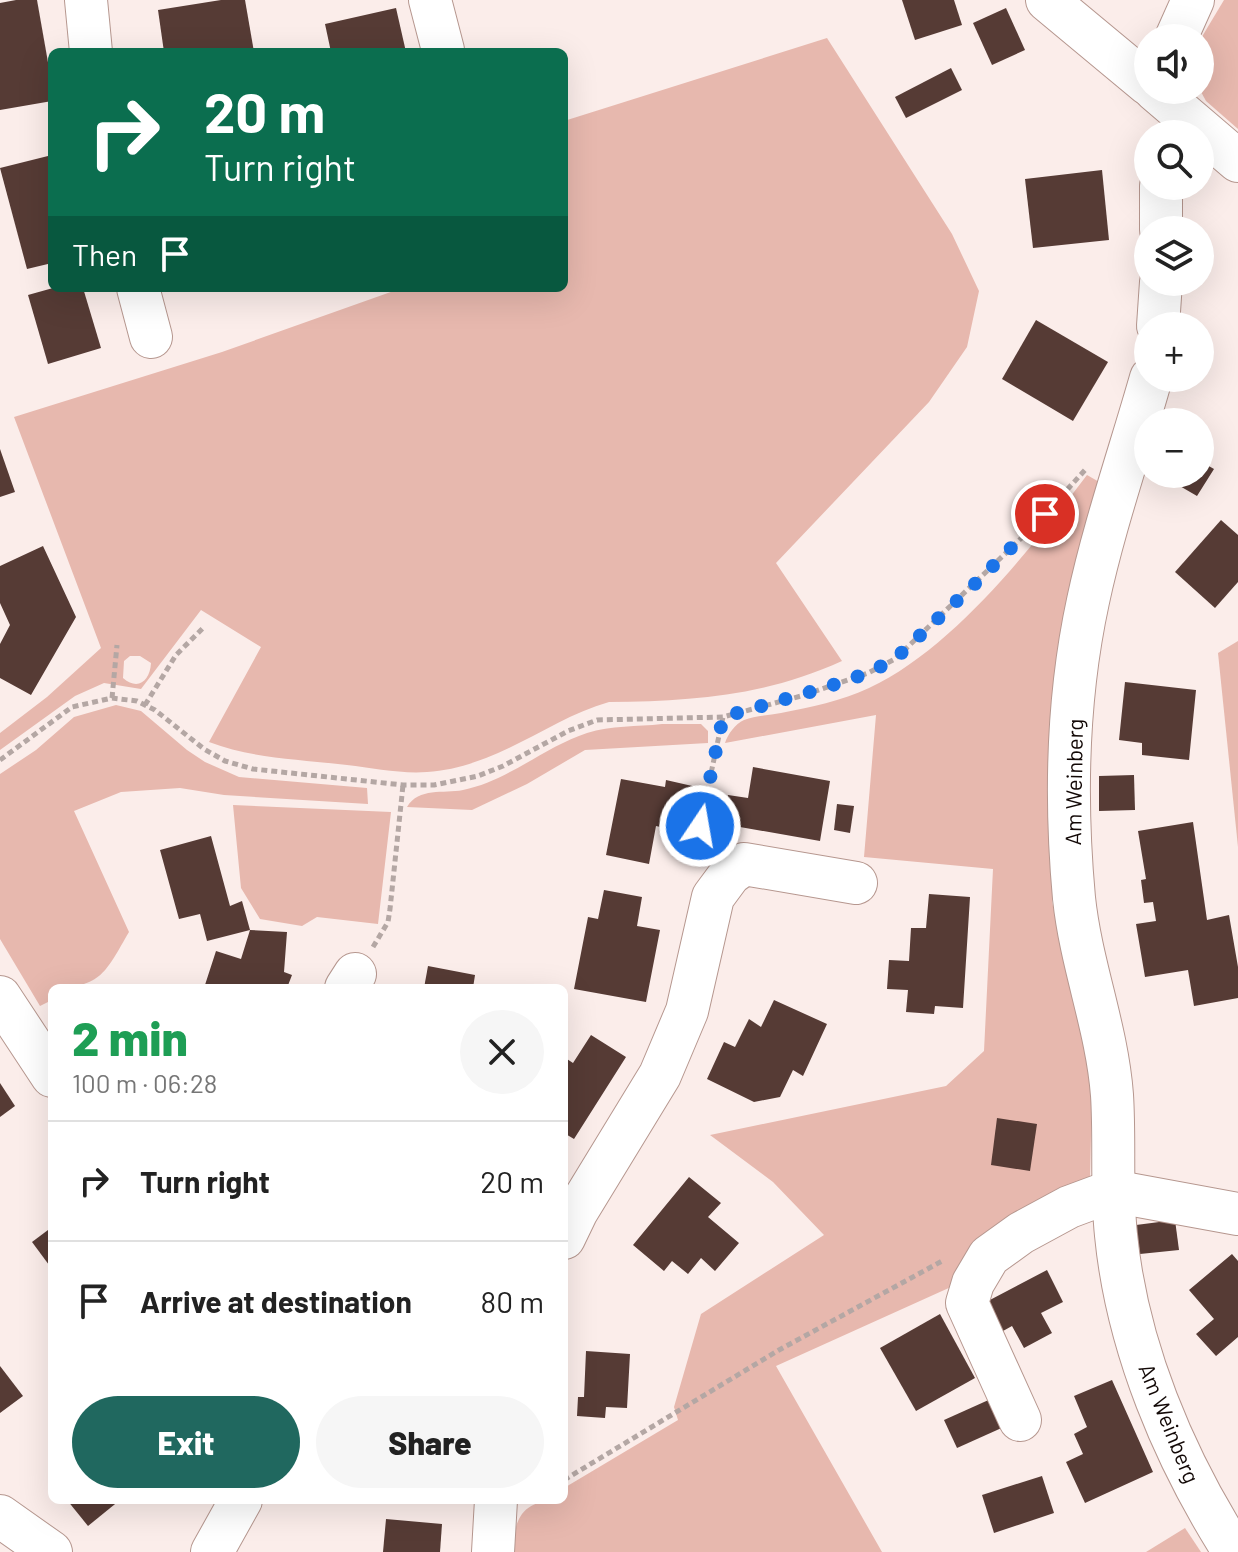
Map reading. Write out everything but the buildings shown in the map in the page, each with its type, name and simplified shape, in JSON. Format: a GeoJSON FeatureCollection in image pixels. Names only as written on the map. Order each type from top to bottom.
{"type":"FeatureCollection","features":[{"type":"Feature","properties":{"kind":"street"},"geometry":{"type":"LineString","coordinates":[[86,0],[91,48]]}},
{"type":"Feature","properties":{"kind":"street"},"geometry":{"type":"LineString","coordinates":[[430,0],[442,48]]}},
{"type":"Feature","properties":{"kind":"street"},"geometry":{"type":"LineString","coordinates":[[1047,0],[1134,78]]}},
{"type":"Feature","properties":{"kind":"street"},"geometry":{"type":"LineString","coordinates":[[1182,24],[1193,0]]}},
{"type":"Feature","properties":{"kind":"street"},"geometry":{"type":"LineString","coordinates":[[1164,104],[1238,161]]}},
{"type":"Feature","properties":{"kind":"street"},"geometry":{"type":"LineString","coordinates":[[139,292],[151,337]]}},
{"type":"Feature","properties":{"kind":"street","name":"Am Weinberg"},"geometry":{"type":"LineString","coordinates":[[1147,392],[1088,601],[1071,731],[1068,814],[1079,937],[1105,1043],[1112,1095],[1112,1191],[1123,1282],[1134,1331],[1181,1459],[1234,1552]]}},
{"type":"Feature","properties":{"kind":"street"},"geometry":{"type":"LineString","coordinates":[[568,1230],[660,1075],[687,1011],[713,897],[730,874],[744,864],[856,883]]}},
{"type":"Feature","properties":{"kind":"street"},"geometry":{"type":"LineString","coordinates":[[0,997],[48,1070]]}},
{"type":"Feature","properties":{"kind":"street"},"geometry":{"type":"LineString","coordinates":[[1020,1420],[967,1303],[986,1258],[1021,1233],[1069,1207],[1112,1191],[1238,1214]]}},
{"type":"Feature","properties":{"kind":"street"},"geometry":{"type":"LineString","coordinates":[[212,1552],[239,1504]]}},
{"type":"Feature","properties":{"kind":"street"},"geometry":{"type":"LineString","coordinates":[[493,1552],[496,1504]]}},
{"type":"Feature","properties":{"kind":"street"},"geometry":{"type":"LineString","coordinates":[[0,1516],[51,1552]]}},
{"type":"Feature","properties":{"kind":"path"},"geometry":{"type":"LineString","coordinates":[[0,760],[72,707],[112,698],[137,701],[155,710],[204,749],[225,761],[253,769],[403,785],[434,785],[478,776],[597,720],[723,717],[868,673],[895,659],[1033,527],[1095,461],[1108,456],[1128,457]]}},
{"type":"Feature","properties":{"kind":"path"},"geometry":{"type":"LineString","coordinates":[[145,705],[176,655],[205,626]]}},
{"type":"Feature","properties":{"kind":"path"},"geometry":{"type":"LineString","coordinates":[[112,698],[117,645]]}},
{"type":"Feature","properties":{"kind":"path"},"geometry":{"type":"LineString","coordinates":[[713,897],[694,853],[723,717]]}},
{"type":"Feature","properties":{"kind":"path"},"geometry":{"type":"LineString","coordinates":[[350,981],[388,922],[403,785]]}},
{"type":"Feature","properties":{"kind":"path"},"geometry":{"type":"LineString","coordinates":[[568,1478],[779,1350],[950,1256]]}},
{"type":"Feature","properties":{"kind":"shaded area"},"geometry":{"type":"Polygon","coordinates":[[[1224,0],[1238,0],[1238,129],[1209,104],[1214,104],[1214,24],[1210,24],[1224,0]]]}},
{"type":"Feature","properties":{"kind":"shaded area"},"geometry":{"type":"Polygon","coordinates":[[[827,38],[952,234],[979,291],[967,347],[929,402],[776,563],[842,661],[757,689],[699,698],[609,702],[472,763],[435,771],[397,771],[260,755],[209,742],[261,647],[201,610],[141,689],[104,683],[75,696],[0,750],[0,733],[47,697],[101,648],[14,417],[222,352],[391,292],[568,292],[568,120],[827,38]],[[130,656],[124,661],[123,678],[134,684],[142,682],[148,675],[151,663],[140,656],[130,656]]]}},
{"type":"Feature","properties":{"kind":"shaded area"},"geometry":{"type":"Polygon","coordinates":[[[1087,475],[1101,483],[1055,783],[1052,902],[1081,1022],[1092,1092],[1090,1180],[962,1282],[776,1366],[882,1552],[511,1552],[519,1519],[531,1506],[568,1504],[568,1486],[678,1420],[674,1407],[701,1314],[824,1235],[773,1182],[710,1135],[946,1086],[984,1051],[993,869],[864,857],[876,715],[725,743],[735,727],[744,720],[859,693],[900,670],[961,622],[1041,533],[1087,475]]]}},
{"type":"Feature","properties":{"kind":"shaded area"},"geometry":{"type":"Polygon","coordinates":[[[1238,641],[1238,847],[1218,653],[1238,641]]]}},
{"type":"Feature","properties":{"kind":"shaded area"},"geometry":{"type":"Polygon","coordinates":[[[116,705],[141,711],[187,750],[239,777],[367,788],[368,804],[224,795],[180,788],[121,792],[74,811],[129,932],[101,975],[84,984],[48,984],[48,1002],[40,1006],[0,939],[0,774],[36,750],[74,717],[116,705]]]}},
{"type":"Feature","properties":{"kind":"shaded area"},"geometry":{"type":"Polygon","coordinates":[[[701,724],[708,731],[708,743],[585,750],[527,784],[472,810],[407,807],[418,796],[479,786],[571,739],[596,730],[701,724]]]}},
{"type":"Feature","properties":{"kind":"shaded area"},"geometry":{"type":"Polygon","coordinates":[[[233,805],[391,812],[378,924],[317,917],[302,926],[260,919],[241,888],[233,805]]]}},
{"type":"Feature","properties":{"kind":"shaded area"},"geometry":{"type":"Polygon","coordinates":[[[1185,1528],[1201,1552],[1146,1552],[1185,1528]]]}},
{"type":"Feature","properties":{"kind":"route"},"geometry":{"type":"LineString","coordinates":[[700,826],[723,717],[801,696],[868,673],[895,659],[1045,514]]}}]}
